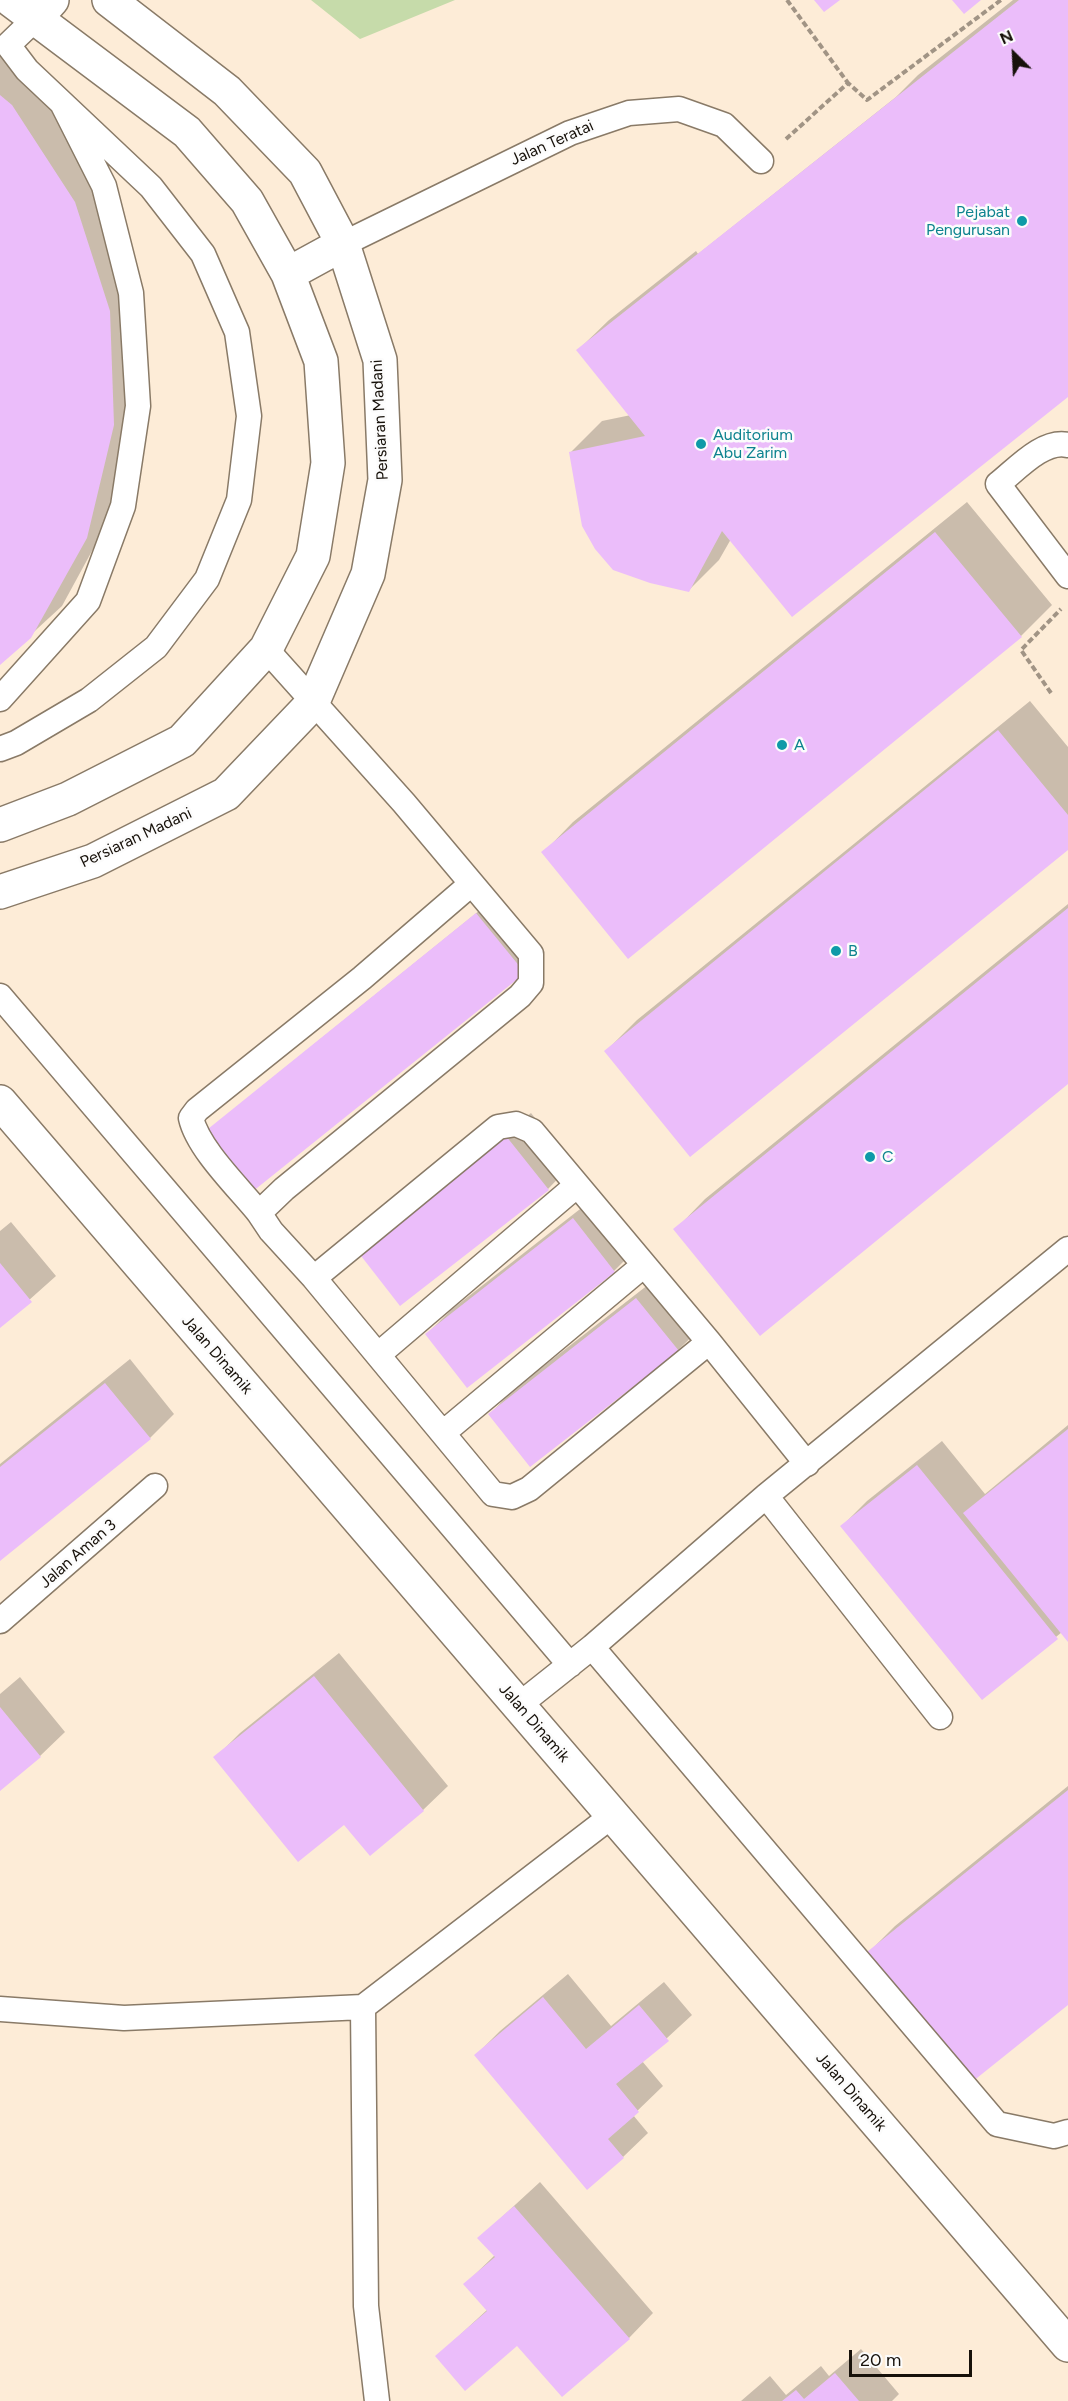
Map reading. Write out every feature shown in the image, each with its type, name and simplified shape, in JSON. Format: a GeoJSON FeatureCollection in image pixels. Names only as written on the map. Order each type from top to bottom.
{"type":"FeatureCollection","features":[{"type":"Feature","properties":{"kind":"street","name":"Persiaran Madani"},"geometry":{"type":"LineString","coordinates":[[0,892],[93,861],[226,794],[312,704],[368,574],[385,480],[380,360],[343,244],[305,172],[227,91],[109,0]]}},
{"type":"Feature","properties":{"kind":"street"},"geometry":{"type":"LineString","coordinates":[[0,825],[68,799],[182,741],[266,649],[313,556],[328,463],[321,362],[288,274],[248,201],[187,132],[32,7]]}},
{"type":"Feature","properties":{"kind":"street"},"geometry":{"type":"LineString","coordinates":[[288,274],[343,244]]}},
{"type":"Feature","properties":{"kind":"street","name":"Jalan Dinamik"},"geometry":{"type":"LineString","coordinates":[[0,1102],[1068,2345]]}},
{"type":"Feature","properties":{"kind":"lane"},"geometry":{"type":"LineString","coordinates":[[0,749],[16,743],[89,700],[163,639],[207,579],[239,500],[249,416],[237,332],[203,254],[151,187],[27,70],[8,45],[32,7]]}},
{"type":"Feature","properties":{"kind":"lane"},"geometry":{"type":"LineString","coordinates":[[0,699],[88,601],[123,506],[138,406],[131,293],[110,208],[104,186],[62,103]]}},
{"type":"Feature","properties":{"kind":"lane","name":"Jalan Teratai"},"geometry":{"type":"LineString","coordinates":[[343,244],[570,133],[629,112],[679,109],[724,125],[761,161]]}},
{"type":"Feature","properties":{"kind":"lane"},"geometry":{"type":"LineString","coordinates":[[1066,568],[998,484],[1043,449],[1060,443],[1068,445]]}},
{"type":"Feature","properties":{"kind":"lane"},"geometry":{"type":"LineString","coordinates":[[259,1213],[284,1189],[520,996],[531,983],[531,954],[470,885],[404,803],[312,704],[266,649]]}},
{"type":"Feature","properties":{"kind":"lane"},"geometry":{"type":"LineString","coordinates":[[470,885],[363,978],[196,1110],[191,1118],[193,1128],[271,1231],[315,1278],[493,1494],[512,1497],[529,1489],[709,1342]]}},
{"type":"Feature","properties":{"kind":"lane"},"geometry":{"type":"LineString","coordinates":[[0,996],[570,1665]]}},
{"type":"Feature","properties":{"kind":"lane"},"geometry":{"type":"LineString","coordinates":[[315,1278],[498,1127],[516,1124],[532,1131],[709,1342],[807,1464]]}},
{"type":"Feature","properties":{"kind":"lane"},"geometry":{"type":"LineString","coordinates":[[379,1354],[576,1186]]}},
{"type":"Feature","properties":{"kind":"lane"},"geometry":{"type":"LineString","coordinates":[[519,1705],[592,1647],[766,1496],[1068,1249]]}},
{"type":"Feature","properties":{"kind":"lane"},"geometry":{"type":"LineString","coordinates":[[443,1433],[644,1265]]}},
{"type":"Feature","properties":{"kind":"lane","name":"Jalan Aman 3"},"geometry":{"type":"LineString","coordinates":[[0,1621],[155,1486]]}},
{"type":"Feature","properties":{"kind":"lane"},"geometry":{"type":"LineString","coordinates":[[766,1496],[940,1717]]}},
{"type":"Feature","properties":{"kind":"lane"},"geometry":{"type":"LineString","coordinates":[[592,1647],[997,2124],[1054,2136],[1068,2132]]}},
{"type":"Feature","properties":{"kind":"lane"},"geometry":{"type":"LineString","coordinates":[[0,2009],[124,2018],[363,2007],[613,1815]]}},
{"type":"Feature","properties":{"kind":"lane"},"geometry":{"type":"LineString","coordinates":[[363,2007],[366,2306],[377,2401]]}},
{"type":"Feature","properties":{"kind":"path"},"geometry":{"type":"LineString","coordinates":[[787,0],[848,83],[867,100],[1001,0]]}},
{"type":"Feature","properties":{"kind":"path"},"geometry":{"type":"LineString","coordinates":[[761,161],[848,83]]}},
{"type":"Feature","properties":{"kind":"path"},"geometry":{"type":"LineString","coordinates":[[1052,693],[1021,650],[1068,602]]}},
{"type":"Feature","properties":{"kind":"green space"},"geometry":{"type":"Polygon","coordinates":[[[311,0],[455,0],[360,39],[311,0]]]}},
{"type":"Feature","properties":{"kind":"building"},"geometry":{"type":"Polygon","coordinates":[[[814,0],[840,0],[824,12],[814,0]]]}},
{"type":"Feature","properties":{"kind":"building"},"geometry":{"type":"Polygon","coordinates":[[[952,0],[981,0],[964,14],[952,0]]]}},
{"type":"Feature","properties":{"kind":"building"},"geometry":{"type":"Polygon","coordinates":[[[1019,0],[1068,0],[1068,397],[792,617],[722,531],[689,592],[650,583],[613,570],[595,549],[582,526],[569,452],[645,436],[576,350],[1019,0]]]}},
{"type":"Feature","properties":{"kind":"building"},"geometry":{"type":"Polygon","coordinates":[[[0,95],[12,105],[75,202],[110,311],[114,425],[87,538],[31,638],[0,665],[0,95]]]}},
{"type":"Feature","properties":{"kind":"building","name":"A"},"geometry":{"type":"Polygon","coordinates":[[[935,532],[1022,637],[628,959],[541,852],[935,532]]]}},
{"type":"Feature","properties":{"kind":"building","name":"B"},"geometry":{"type":"Polygon","coordinates":[[[998,730],[1068,815],[1068,850],[690,1157],[604,1051],[998,730]]]}},
{"type":"Feature","properties":{"kind":"building","name":"C"},"geometry":{"type":"Polygon","coordinates":[[[1068,908],[1068,1084],[760,1336],[673,1229],[1068,908]]]}},
{"type":"Feature","properties":{"kind":"building"},"geometry":{"type":"Polygon","coordinates":[[[476,913],[525,973],[252,1192],[203,1133],[476,913]]]}},
{"type":"Feature","properties":{"kind":"building"},"geometry":{"type":"Polygon","coordinates":[[[506,1136],[549,1190],[400,1306],[358,1252],[506,1136]]]}},
{"type":"Feature","properties":{"kind":"building"},"geometry":{"type":"Polygon","coordinates":[[[573,1218],[615,1272],[467,1388],[425,1334],[573,1218]]]}},
{"type":"Feature","properties":{"kind":"building"},"geometry":{"type":"Polygon","coordinates":[[[0,1263],[32,1302],[0,1328],[0,1263]]]}},
{"type":"Feature","properties":{"kind":"building"},"geometry":{"type":"Polygon","coordinates":[[[636,1298],[679,1351],[530,1467],[488,1414],[636,1298]]]}},
{"type":"Feature","properties":{"kind":"building"},"geometry":{"type":"Polygon","coordinates":[[[105,1383],[151,1439],[0,1561],[0,1467],[105,1383]]]}},
{"type":"Feature","properties":{"kind":"building"},"geometry":{"type":"Polygon","coordinates":[[[1068,1429],[1068,1642],[963,1513],[1068,1429]]]}},
{"type":"Feature","properties":{"kind":"building"},"geometry":{"type":"Polygon","coordinates":[[[917,1465],[1058,1639],[982,1700],[840,1526],[917,1465]]]}},
{"type":"Feature","properties":{"kind":"building"},"geometry":{"type":"Polygon","coordinates":[[[314,1676],[424,1811],[370,1856],[344,1825],[298,1862],[213,1757],[314,1676]]]}},
{"type":"Feature","properties":{"kind":"building"},"geometry":{"type":"Polygon","coordinates":[[[0,1707],[41,1757],[0,1791],[0,1707]]]}},
{"type":"Feature","properties":{"kind":"building"},"geometry":{"type":"Polygon","coordinates":[[[1068,1790],[1068,2005],[967,2086],[862,1956],[1068,1790]]]}},
{"type":"Feature","properties":{"kind":"building"},"geometry":{"type":"Polygon","coordinates":[[[543,1997],[586,2049],[639,2005],[669,2041],[616,2084],[639,2112],[608,2139],[624,2158],[587,2190],[474,2055],[543,1997]]]}},
{"type":"Feature","properties":{"kind":"building"},"geometry":{"type":"Polygon","coordinates":[[[514,2206],[630,2339],[562,2397],[517,2346],[465,2391],[435,2356],[487,2311],[463,2284],[495,2257],[477,2238],[514,2206]]]}},
{"type":"Feature","properties":{"kind":"building"},"geometry":{"type":"Polygon","coordinates":[[[835,2373],[859,2401],[782,2401],[796,2390],[804,2399],[835,2373]]]}},
{"type":"Feature","properties":{"kind":"place","name":"Pejabat Pengurusan"},"geometry":{"type":"Point","coordinates":[1022,221]}},
{"type":"Feature","properties":{"kind":"place","name":"Auditorium Abu Zarim"},"geometry":{"type":"Point","coordinates":[701,444]}},
{"type":"Feature","properties":{"kind":"place","name":"A"},"geometry":{"type":"Point","coordinates":[782,745]}},
{"type":"Feature","properties":{"kind":"place","name":"B"},"geometry":{"type":"Point","coordinates":[836,951]}},
{"type":"Feature","properties":{"kind":"place","name":"C"},"geometry":{"type":"Point","coordinates":[870,1157]}}]}
